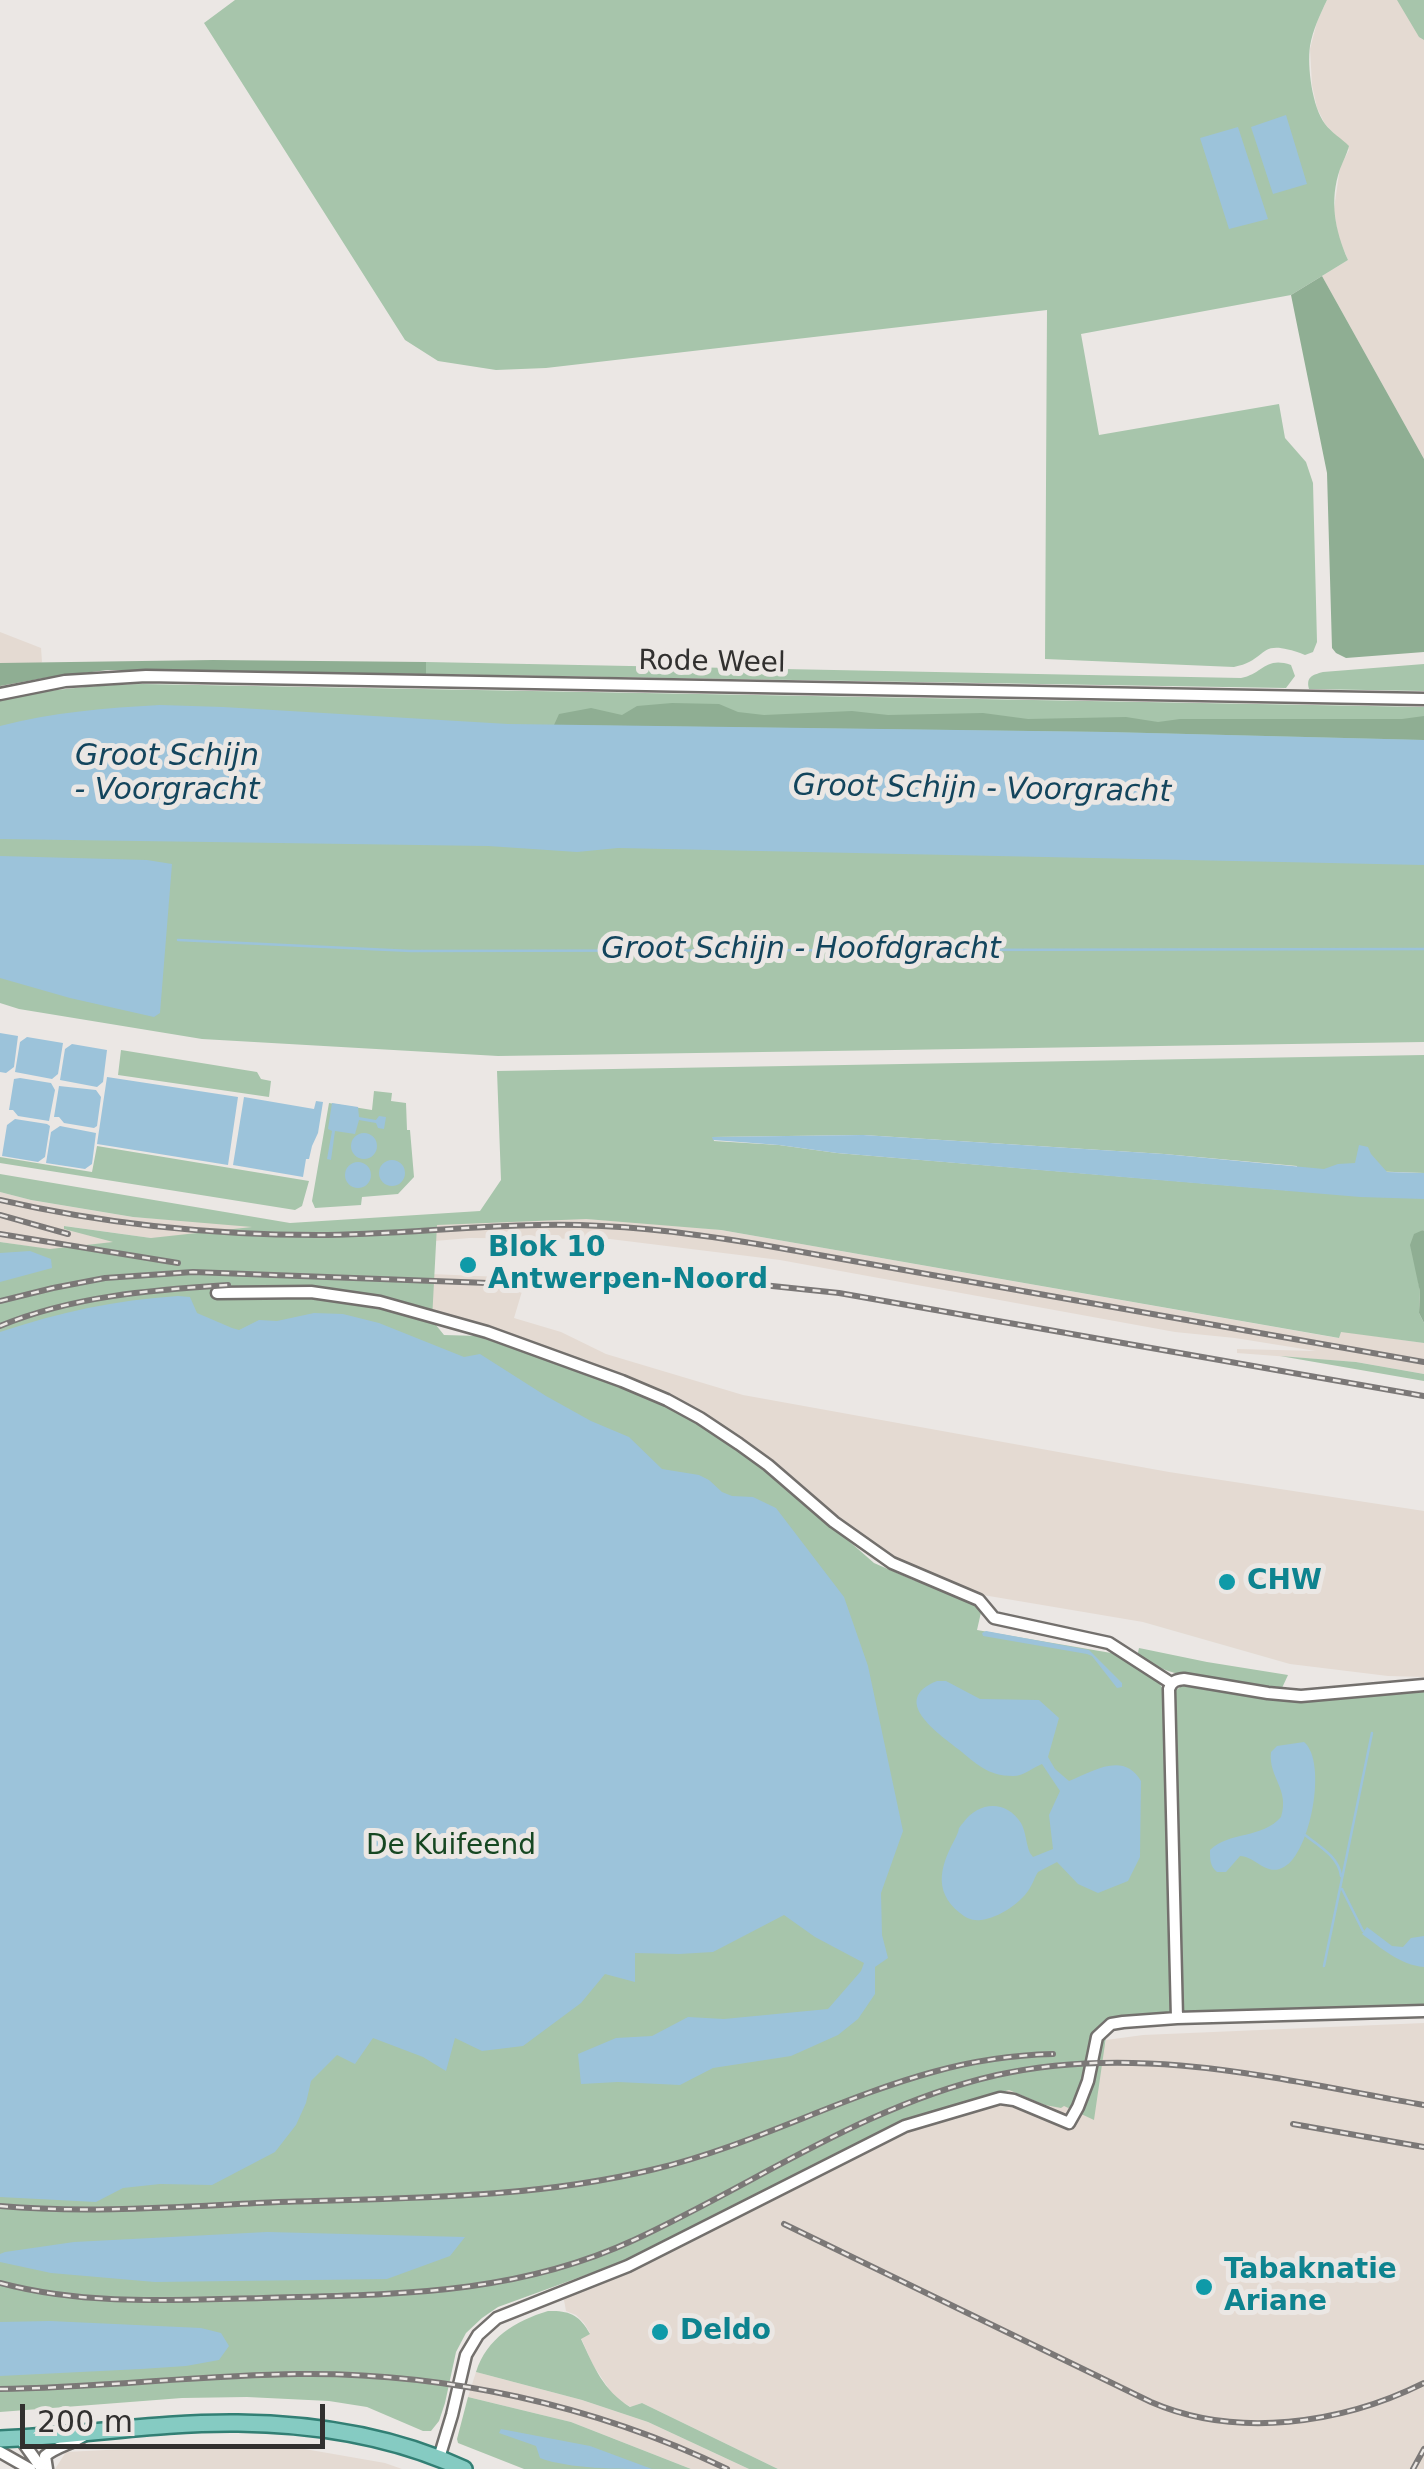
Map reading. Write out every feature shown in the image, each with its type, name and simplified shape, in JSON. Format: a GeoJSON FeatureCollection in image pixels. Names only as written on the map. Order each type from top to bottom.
{"type":"FeatureCollection","features":[{"type":"Feature","properties":{"kind":"main road"},"geometry":{"type":"LineString","coordinates":[[0,2439],[202,2424],[260,2424],[329,2430],[392,2444],[464,2469]]}},
{"type":"Feature","properties":{"kind":"street","name":"Rode Weel"},"geometry":{"type":"LineString","coordinates":[[0,694],[65,681],[146,676],[1424,699]]}},
{"type":"Feature","properties":{"kind":"street"},"geometry":{"type":"LineString","coordinates":[[218,1292],[311,1292],[380,1302],[487,1332],[622,1381],[667,1400],[713,1427],[768,1465],[834,1522],[892,1563],[979,1600],[994,1618],[1109,1643],[1171,1683]]}},
{"type":"Feature","properties":{"kind":"street"},"geometry":{"type":"LineString","coordinates":[[1177,2018],[1171,1683],[1184,1679],[1300,1696],[1424,1684]]}},
{"type":"Feature","properties":{"kind":"street"},"geometry":{"type":"LineString","coordinates":[[439,2458],[466,2356],[478,2335],[497,2318],[628,2266],[904,2126],[1000,2098],[1069,2122],[1088,2080],[1097,2037],[1111,2024],[1177,2018],[1424,2011]]}},
{"type":"Feature","properties":{"kind":"street"},"geometry":{"type":"LineString","coordinates":[[45,2469],[45,2456],[53,2449],[74,2443],[88,2433]]}},
{"type":"Feature","properties":{"kind":"street"},"geometry":{"type":"LineString","coordinates":[[20,2438],[45,2469]]}},
{"type":"Feature","properties":{"kind":"street"},"geometry":{"type":"LineString","coordinates":[[0,2452],[30,2469]]}},
{"type":"Feature","properties":{"kind":"shaded area"},"geometry":{"type":"Polygon","coordinates":[[[1327,0],[1424,0],[1424,459],[1322,276],[1348,260],[1338,236],[1334,209],[1340,167],[1349,150],[1325,124],[1312,85],[1310,49],[1327,0]]]}},
{"type":"Feature","properties":{"kind":"shaded area"},"geometry":{"type":"Polygon","coordinates":[[[0,632],[41,648],[42,662],[13,683],[0,686],[0,632]]]}},
{"type":"Feature","properties":{"kind":"shaded area"},"geometry":{"type":"Polygon","coordinates":[[[0,1192],[133,1217],[325,1230],[528,1219],[659,1223],[721,1230],[1338,1338],[1340,1331],[1424,1343],[1424,1374],[1356,1362],[1237,1353],[1237,1349],[1316,1351],[1175,1332],[780,1260],[610,1239],[470,1238],[399,1244],[165,1240],[64,1228],[123,1244],[430,1274],[526,1278],[514,1318],[561,1332],[606,1354],[743,1395],[1169,1472],[1424,1511],[1424,1677],[1290,1664],[1143,1622],[983,1595],[944,1584],[873,1549],[768,1460],[678,1402],[400,1303],[0,1242],[0,1192]]]}},
{"type":"Feature","properties":{"kind":"shaded area"},"geometry":{"type":"Polygon","coordinates":[[[1424,2023],[1424,2469],[778,2469],[642,2403],[631,2407],[615,2398],[581,2338],[590,2333],[576,2315],[566,2311],[561,2284],[627,2260],[880,2133],[1009,2090],[1045,2105],[1106,2040],[1143,2035],[1424,2023]]]}},
{"type":"Feature","properties":{"kind":"shaded area"},"geometry":{"type":"Polygon","coordinates":[[[476,2372],[648,2422],[749,2469],[691,2469],[571,2422],[468,2397],[476,2372]]]}},
{"type":"Feature","properties":{"kind":"shaded area"},"geometry":{"type":"Polygon","coordinates":[[[205,2445],[299,2448],[402,2469],[55,2469],[66,2452],[205,2445]]]}},
{"type":"Feature","properties":{"kind":"green space"},"geometry":{"type":"Polygon","coordinates":[[[235,0],[1327,0],[1311,40],[1310,75],[1320,117],[1349,146],[1334,204],[1348,260],[1291,295],[1081,334],[1099,435],[1279,404],[1285,438],[1306,462],[1313,483],[1317,642],[1313,652],[1305,655],[1270,649],[1234,667],[1045,659],[1047,310],[546,368],[496,370],[438,361],[405,340],[204,23],[235,0]]]}},
{"type":"Feature","properties":{"kind":"green space"},"geometry":{"type":"Polygon","coordinates":[[[1397,0],[1424,0],[1424,40],[1419,37],[1397,0]]]}},
{"type":"Feature","properties":{"kind":"green space"},"geometry":{"type":"Polygon","coordinates":[[[1322,276],[1424,459],[1424,652],[1346,658],[1332,648],[1327,473],[1291,295],[1322,276]]]}},
{"type":"Feature","properties":{"kind":"green space"},"geometry":{"type":"Polygon","coordinates":[[[426,662],[1241,678],[1270,664],[1282,663],[1291,665],[1295,676],[1286,688],[426,674],[426,662]]]}},
{"type":"Feature","properties":{"kind":"green space"},"geometry":{"type":"Polygon","coordinates":[[[426,662],[426,674],[108,670],[0,686],[0,663],[426,662]]]}},
{"type":"Feature","properties":{"kind":"green space"},"geometry":{"type":"Polygon","coordinates":[[[1424,664],[1424,691],[1309,689],[1311,677],[1323,672],[1424,664]]]}},
{"type":"Feature","properties":{"kind":"green space"},"geometry":{"type":"Polygon","coordinates":[[[142,684],[1424,707],[1424,1042],[498,1056],[202,1039],[0,1003],[0,701],[70,688],[142,684]]]}},
{"type":"Feature","properties":{"kind":"green space"},"geometry":{"type":"Polygon","coordinates":[[[719,704],[738,712],[764,715],[852,711],[888,715],[983,713],[1028,719],[1126,717],[1158,722],[1424,716],[1424,740],[554,725],[559,714],[591,708],[622,715],[637,706],[719,704]]]}},
{"type":"Feature","properties":{"kind":"green space"},"geometry":{"type":"Polygon","coordinates":[[[121,1050],[257,1072],[261,1079],[271,1081],[269,1097],[118,1075],[121,1050]]]}},
{"type":"Feature","properties":{"kind":"green space","name":"De Kuifeend"},"geometry":{"type":"Polygon","coordinates":[[[1424,1055],[1424,1173],[1366,1171],[1424,1181],[1424,1231],[1417,1273],[1424,1343],[1341,1332],[1339,1338],[721,1230],[586,1219],[437,1225],[432,1320],[444,1335],[480,1336],[618,1385],[688,1416],[778,1479],[874,1563],[965,1597],[982,1608],[977,1630],[1117,1654],[1172,1693],[1189,1685],[1292,1701],[1424,1688],[1424,2004],[1202,2013],[1108,2023],[1094,2120],[1064,2106],[1045,2105],[1009,2090],[913,2119],[627,2260],[498,2307],[466,2333],[456,2352],[439,2421],[431,2431],[367,2407],[247,2397],[0,2412],[0,1242],[50,1249],[113,1242],[64,1226],[151,1238],[252,1227],[133,1217],[31,1200],[0,1192],[0,1174],[290,1223],[480,1211],[501,1180],[497,1071],[1424,1055]],[[863,1135],[713,1137],[714,1141],[837,1153],[1296,1191],[1297,1166],[863,1135]]]}},
{"type":"Feature","properties":{"kind":"green space"},"geometry":{"type":"Polygon","coordinates":[[[374,1091],[392,1093],[391,1101],[406,1103],[414,1177],[398,1194],[362,1197],[361,1205],[315,1208],[312,1201],[329,1103],[372,1110],[374,1091]]]}},
{"type":"Feature","properties":{"kind":"green space"},"geometry":{"type":"Polygon","coordinates":[[[97,1146],[309,1181],[302,1206],[295,1210],[0,1163],[0,1157],[92,1172],[97,1146]]]}},
{"type":"Feature","properties":{"kind":"green space"},"geometry":{"type":"Polygon","coordinates":[[[1423,1230],[1424,1323],[1419,1313],[1420,1292],[1410,1245],[1414,1234],[1423,1230]]]}},
{"type":"Feature","properties":{"kind":"green space"},"geometry":{"type":"Polygon","coordinates":[[[1280,1356],[1356,1362],[1424,1374],[1424,1381],[1280,1356]]]}},
{"type":"Feature","properties":{"kind":"green space"},"geometry":{"type":"Polygon","coordinates":[[[1139,1648],[1288,1675],[1282,1688],[1269,1690],[1202,1680],[1152,1665],[1137,1657],[1139,1648]]]}},
{"type":"Feature","properties":{"kind":"green space"},"geometry":{"type":"Polygon","coordinates":[[[548,2311],[568,2313],[582,2322],[590,2334],[581,2339],[595,2368],[613,2393],[630,2407],[642,2403],[778,2469],[749,2469],[648,2422],[476,2372],[487,2350],[504,2332],[548,2311]]]}},
{"type":"Feature","properties":{"kind":"green space"},"geometry":{"type":"Polygon","coordinates":[[[468,2397],[571,2422],[691,2469],[524,2469],[458,2443],[468,2397]]]}},
{"type":"Feature","properties":{"kind":"water"},"geometry":{"type":"Polygon","coordinates":[[[1286,115],[1307,184],[1273,194],[1251,127],[1286,115]]]}},
{"type":"Feature","properties":{"kind":"water"},"geometry":{"type":"Polygon","coordinates":[[[1238,127],[1268,219],[1229,229],[1200,138],[1238,127]]]}},
{"type":"Feature","properties":{"kind":"water","name":"Groot Schijn - Voorgracht"},"geometry":{"type":"Polygon","coordinates":[[[160,705],[508,724],[1424,740],[1424,865],[0,839],[0,726],[80,711],[160,705]]]}},
{"type":"Feature","properties":{"kind":"water"},"geometry":{"type":"Polygon","coordinates":[[[0,856],[172,864],[160,1013],[154,1017],[0,978],[0,856]]]}},
{"type":"Feature","properties":{"kind":"water"},"geometry":{"type":"Polygon","coordinates":[[[0,1033],[18,1036],[14,1067],[6,1073],[0,1072],[0,1033]]]}},
{"type":"Feature","properties":{"kind":"water"},"geometry":{"type":"Polygon","coordinates":[[[27,1037],[63,1043],[58,1074],[52,1079],[15,1072],[20,1042],[27,1037]]]}},
{"type":"Feature","properties":{"kind":"water"},"geometry":{"type":"Polygon","coordinates":[[[72,1044],[107,1050],[103,1082],[97,1087],[60,1080],[65,1049],[72,1044]]]}},
{"type":"Feature","properties":{"kind":"water"},"geometry":{"type":"Polygon","coordinates":[[[107,1077],[238,1097],[228,1165],[97,1144],[107,1077]]]}},
{"type":"Feature","properties":{"kind":"water"},"geometry":{"type":"Polygon","coordinates":[[[14,1079],[51,1083],[55,1090],[49,1121],[18,1116],[9,1110],[14,1079]]]}},
{"type":"Feature","properties":{"kind":"water"},"geometry":{"type":"Polygon","coordinates":[[[59,1086],[96,1090],[101,1097],[97,1126],[64,1123],[54,1117],[59,1086]]]}},
{"type":"Feature","properties":{"kind":"water"},"geometry":{"type":"Polygon","coordinates":[[[244,1097],[314,1109],[316,1101],[323,1102],[318,1133],[303,1177],[233,1165],[244,1097]]]}},
{"type":"Feature","properties":{"kind":"water"},"geometry":{"type":"Polygon","coordinates":[[[332,1103],[358,1107],[359,1117],[386,1117],[384,1129],[359,1120],[355,1134],[335,1131],[331,1160],[327,1159],[332,1103]]]}},
{"type":"Feature","properties":{"kind":"water"},"geometry":{"type":"Polygon","coordinates":[[[15,1119],[50,1126],[45,1157],[38,1162],[2,1156],[7,1125],[15,1119]]]}},
{"type":"Feature","properties":{"kind":"water"},"geometry":{"type":"Polygon","coordinates":[[[60,1126],[96,1133],[92,1164],[85,1169],[46,1163],[51,1132],[60,1126]]]}},
{"type":"Feature","properties":{"kind":"water"},"geometry":{"type":"Polygon","coordinates":[[[364,1133],[373,1137],[377,1146],[373,1155],[364,1159],[355,1155],[351,1146],[355,1137],[364,1133]]]}},
{"type":"Feature","properties":{"kind":"water"},"geometry":{"type":"Polygon","coordinates":[[[863,1135],[1164,1154],[1324,1169],[1355,1163],[1359,1145],[1368,1147],[1387,1172],[1424,1173],[1424,1199],[1360,1197],[837,1153],[712,1137],[863,1135]]]}},
{"type":"Feature","properties":{"kind":"water"},"geometry":{"type":"Polygon","coordinates":[[[392,1160],[401,1164],[405,1173],[401,1182],[392,1186],[383,1182],[379,1173],[383,1164],[392,1160]]]}},
{"type":"Feature","properties":{"kind":"water"},"geometry":{"type":"Polygon","coordinates":[[[358,1162],[367,1166],[371,1175],[367,1184],[358,1188],[349,1184],[345,1175],[349,1166],[358,1162]]]}},
{"type":"Feature","properties":{"kind":"water"},"geometry":{"type":"Polygon","coordinates":[[[30,1251],[51,1259],[52,1268],[0,1282],[0,1253],[30,1251]]]}},
{"type":"Feature","properties":{"kind":"water"},"geometry":{"type":"Polygon","coordinates":[[[190,1297],[197,1313],[239,1330],[259,1320],[277,1321],[314,1313],[343,1314],[379,1323],[464,1357],[480,1354],[546,1396],[629,1437],[662,1469],[699,1475],[722,1492],[753,1497],[776,1508],[844,1597],[868,1666],[903,1831],[881,1893],[882,1935],[888,1958],[875,1967],[875,1994],[858,2019],[838,2035],[791,2056],[713,2068],[680,2085],[581,2084],[578,2054],[616,2038],[652,2036],[688,2017],[724,2019],[828,2009],[864,1963],[784,1915],[713,1952],[635,1953],[635,1982],[605,1974],[581,2003],[523,2046],[482,2051],[455,2038],[446,2071],[423,2057],[373,2038],[355,2064],[337,2055],[311,2081],[296,2125],[275,2152],[212,2185],[123,2188],[96,2202],[0,2197],[0,1332],[88,1308],[190,1297]]]}},
{"type":"Feature","properties":{"kind":"water"},"geometry":{"type":"Polygon","coordinates":[[[986,1631],[1089,1650],[1122,1687],[1117,1688],[1092,1656],[983,1636],[986,1631]]]}},
{"type":"Feature","properties":{"kind":"water"},"geometry":{"type":"Polygon","coordinates":[[[946,1681],[980,1699],[1039,1700],[1059,1718],[1048,1757],[1069,1781],[1108,1766],[1126,1767],[1134,1772],[1141,1781],[1140,1857],[1128,1881],[1098,1893],[1078,1884],[1057,1862],[1038,1872],[1022,1898],[995,1916],[972,1920],[951,1904],[942,1886],[943,1866],[959,1828],[969,1816],[984,1807],[1008,1810],[1021,1823],[1033,1857],[1053,1849],[1049,1815],[1060,1791],[1042,1764],[1017,1776],[996,1774],[976,1764],[940,1734],[917,1707],[917,1697],[923,1689],[946,1681]]]}},
{"type":"Feature","properties":{"kind":"water"},"geometry":{"type":"Polygon","coordinates":[[[1304,1742],[1315,1768],[1315,1787],[1308,1827],[1293,1859],[1272,1870],[1240,1856],[1226,1872],[1217,1872],[1210,1850],[1227,1840],[1265,1829],[1281,1817],[1283,1799],[1271,1752],[1277,1746],[1304,1742]]]}},
{"type":"Feature","properties":{"kind":"water"},"geometry":{"type":"Polygon","coordinates":[[[1367,1927],[1392,1946],[1403,1947],[1411,1938],[1424,1936],[1424,1967],[1384,1950],[1362,1934],[1367,1927]]]}},
{"type":"Feature","properties":{"kind":"water"},"geometry":{"type":"Polygon","coordinates":[[[267,2232],[465,2237],[450,2256],[387,2279],[155,2282],[51,2273],[0,2262],[0,2254],[5,2252],[74,2242],[267,2232]]]}},
{"type":"Feature","properties":{"kind":"water"},"geometry":{"type":"Polygon","coordinates":[[[0,2322],[201,2328],[221,2333],[229,2346],[219,2360],[186,2366],[0,2376],[0,2322]]]}},
{"type":"Feature","properties":{"kind":"water"},"geometry":{"type":"Polygon","coordinates":[[[501,2429],[590,2446],[652,2469],[594,2468],[552,2462],[540,2458],[536,2446],[499,2433],[501,2429]]]}},
{"type":"Feature","properties":{"kind":"waterway","name":"Groot Schijn - Hoofdgracht"},"geometry":{"type":"LineString","coordinates":[[178,940],[411,951],[1424,949]]}},
{"type":"Feature","properties":{"kind":"waterway"},"geometry":{"type":"LineString","coordinates":[[1324,1966],[1372,1733]]}},
{"type":"Feature","properties":{"kind":"waterway"},"geometry":{"type":"LineString","coordinates":[[1305,1835],[1332,1858],[1341,1876]]}},
{"type":"Feature","properties":{"kind":"waterway"},"geometry":{"type":"LineString","coordinates":[[1342,1889],[1363,1931]]}},
{"type":"Feature","properties":{"kind":"railway"},"geometry":{"type":"LineString","coordinates":[[0,1200],[118,1222],[237,1233],[345,1235],[566,1225],[675,1232],[1424,1362]]}},
{"type":"Feature","properties":{"kind":"railway"},"geometry":{"type":"LineString","coordinates":[[0,1215],[68,1234]]}},
{"type":"Feature","properties":{"kind":"railway"},"geometry":{"type":"LineString","coordinates":[[0,1234],[178,1263]]}},
{"type":"Feature","properties":{"kind":"railway"},"geometry":{"type":"LineString","coordinates":[[0,1301],[105,1278],[193,1272],[541,1285],[734,1282],[839,1293],[1424,1396]]}},
{"type":"Feature","properties":{"kind":"railway"},"geometry":{"type":"LineString","coordinates":[[0,1326],[84,1301],[228,1285]]}},
{"type":"Feature","properties":{"kind":"railway"},"geometry":{"type":"LineString","coordinates":[[0,2206],[140,2208],[421,2198],[562,2186],[691,2159],[933,2072],[993,2059],[1053,2054]]}},
{"type":"Feature","properties":{"kind":"railway"},"geometry":{"type":"LineString","coordinates":[[0,2283],[65,2295],[164,2300],[406,2293],[498,2282],[589,2258],[634,2240],[856,2126],[948,2088],[1051,2066],[1105,2063],[1212,2069],[1424,2105]]}},
{"type":"Feature","properties":{"kind":"railway"},"geometry":{"type":"LineString","coordinates":[[1293,2124],[1424,2147]]}},
{"type":"Feature","properties":{"kind":"railway"},"geometry":{"type":"LineString","coordinates":[[784,2224],[1151,2402],[1184,2413],[1218,2420],[1289,2422],[1359,2408],[1424,2383]]}},
{"type":"Feature","properties":{"kind":"railway"},"geometry":{"type":"LineString","coordinates":[[0,2389],[298,2374],[408,2379],[463,2386],[572,2410],[677,2446],[727,2469]]}},
{"type":"Feature","properties":{"kind":"railway"},"geometry":{"type":"LineString","coordinates":[[1413,2469],[1424,2449]]}},
{"type":"Feature","properties":{"kind":"place","name":"Blok 10 Antwerpen-Noord"},"geometry":{"type":"Point","coordinates":[468,1265]}},
{"type":"Feature","properties":{"kind":"place","name":"CHW"},"geometry":{"type":"Point","coordinates":[1227,1582]}},
{"type":"Feature","properties":{"kind":"place","name":"Tabaknatie Ariane"},"geometry":{"type":"Point","coordinates":[1204,2287]}},
{"type":"Feature","properties":{"kind":"place","name":"Deldo"},"geometry":{"type":"Point","coordinates":[660,2332]}}]}
